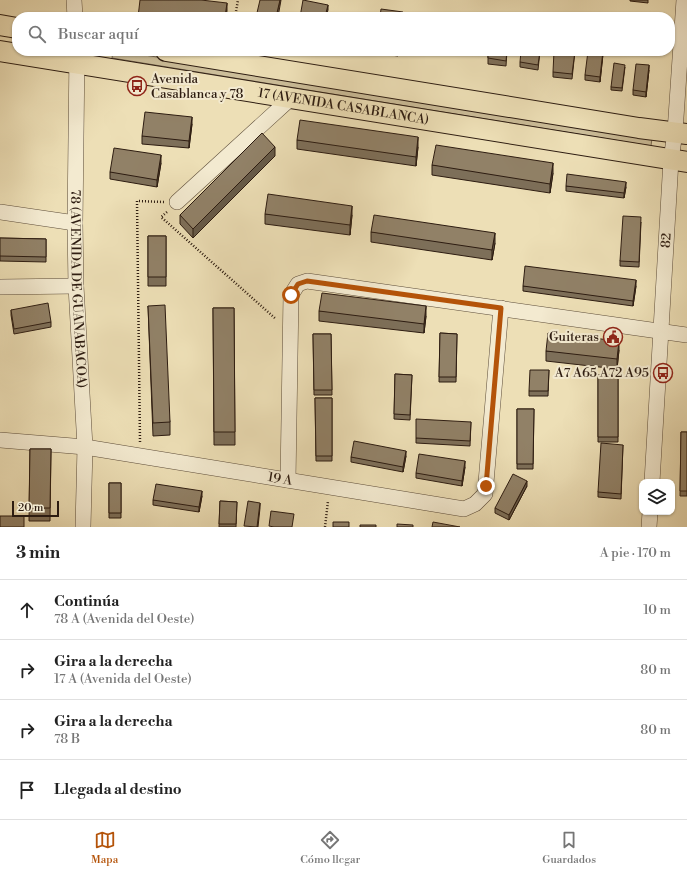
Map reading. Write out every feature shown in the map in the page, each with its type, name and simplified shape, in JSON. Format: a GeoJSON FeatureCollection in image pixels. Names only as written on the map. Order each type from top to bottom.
{"type":"FeatureCollection","features":[{"type":"Feature","properties":{"kind":"main road"},"geometry":{"type":"LineString","coordinates":[[0,25],[12,27]]}},
{"type":"Feature","properties":{"kind":"main road","name":"17 (AVENIDA CASABLANCA)"},"geometry":{"type":"LineString","coordinates":[[0,51],[12,52]]}},
{"type":"Feature","properties":{"kind":"main road","name":"17 (AVENIDA CASABLANCA)"},"geometry":{"type":"LineString","coordinates":[[64,56],[77,57],[291,98],[679,161]]}},
{"type":"Feature","properties":{"kind":"main road","name":"17 (AVENIDA CASABLANCA)"},"geometry":{"type":"LineString","coordinates":[[197,56],[639,128],[681,133]]}},
{"type":"Feature","properties":{"kind":"street"},"geometry":{"type":"LineString","coordinates":[[74,0],[75,12]]}},
{"type":"Feature","properties":{"kind":"street","name":"82"},"geometry":{"type":"LineString","coordinates":[[652,479],[661,332],[681,133],[684,0]]}},
{"type":"Feature","properties":{"kind":"street","name":"78 (AVENIDA DE GUANABACOA)"},"geometry":{"type":"LineString","coordinates":[[77,57],[75,223],[76,286],[85,447],[83,527]]}},
{"type":"Feature","properties":{"kind":"street"},"geometry":{"type":"LineString","coordinates":[[177,202],[291,98]]}},
{"type":"Feature","properties":{"kind":"street"},"geometry":{"type":"LineString","coordinates":[[0,212],[75,223]]}},
{"type":"Feature","properties":{"kind":"street"},"geometry":{"type":"LineString","coordinates":[[288,480],[291,295],[298,284],[307,281],[687,335]]}},
{"type":"Feature","properties":{"kind":"street"},"geometry":{"type":"LineString","coordinates":[[0,287],[76,286]]}},
{"type":"Feature","properties":{"kind":"street","name":"19 A"},"geometry":{"type":"LineString","coordinates":[[0,440],[85,447],[464,509],[475,504],[485,494],[501,308]]}},
{"type":"Feature","properties":{"kind":"street"},"geometry":{"type":"LineString","coordinates":[[649,527],[650,515]]}},
{"type":"Feature","properties":{"kind":"path"},"geometry":{"type":"LineString","coordinates":[[237,12],[238,0]]}},
{"type":"Feature","properties":{"kind":"path"},"geometry":{"type":"LineString","coordinates":[[140,456],[137,201],[177,202]]}},
{"type":"Feature","properties":{"kind":"path"},"geometry":{"type":"LineString","coordinates":[[177,202],[161,217],[290,332]]}},
{"type":"Feature","properties":{"kind":"path"},"geometry":{"type":"LineString","coordinates":[[325,527],[329,487]]}},
{"type":"Feature","properties":{"kind":"shaded area"},"geometry":{"type":"Polygon","coordinates":[[[112,56],[151,56],[652,138],[651,146],[112,58],[112,56]]]}},
{"type":"Feature","properties":{"kind":"building"},"geometry":{"type":"Polygon","coordinates":[[[140,0],[201,0],[227,3],[226,12],[139,12],[140,0]]]}},
{"type":"Feature","properties":{"kind":"building"},"geometry":{"type":"Polygon","coordinates":[[[260,0],[280,0],[277,12],[257,12],[260,0]]]}},
{"type":"Feature","properties":{"kind":"building"},"geometry":{"type":"Polygon","coordinates":[[[303,0],[328,5],[326,12],[301,12],[303,0]]]}},
{"type":"Feature","properties":{"kind":"building"},"geometry":{"type":"Polygon","coordinates":[[[381,9],[403,12],[381,12],[381,9]]]}},
{"type":"Feature","properties":{"kind":"building"},"geometry":{"type":"Polygon","coordinates":[[[488,56],[506,56],[506,61],[488,58],[488,56]]]}},
{"type":"Feature","properties":{"kind":"building"},"geometry":{"type":"Polygon","coordinates":[[[521,56],[539,56],[538,65],[520,62],[521,56]]]}},
{"type":"Feature","properties":{"kind":"building"},"geometry":{"type":"Polygon","coordinates":[[[554,56],[574,56],[572,74],[553,72],[554,56]]]}},
{"type":"Feature","properties":{"kind":"building"},"geometry":{"type":"Polygon","coordinates":[[[587,56],[602,56],[600,77],[585,75],[587,56]]]}},
{"type":"Feature","properties":{"kind":"building"},"geometry":{"type":"Polygon","coordinates":[[[614,63],[625,65],[622,88],[611,87],[614,63]]]}},
{"type":"Feature","properties":{"kind":"building"},"geometry":{"type":"Polygon","coordinates":[[[636,64],[649,65],[646,92],[633,90],[636,64]]]}},
{"type":"Feature","properties":{"kind":"building"},"geometry":{"type":"Polygon","coordinates":[[[145,112],[192,117],[189,141],[142,136],[145,112]]]}},
{"type":"Feature","properties":{"kind":"building"},"geometry":{"type":"Polygon","coordinates":[[[300,120],[418,137],[416,157],[297,140],[300,120]]]}},
{"type":"Feature","properties":{"kind":"building"},"geometry":{"type":"Polygon","coordinates":[[[262,133],[275,147],[193,229],[180,215],[262,133]]]}},
{"type":"Feature","properties":{"kind":"building"},"geometry":{"type":"Polygon","coordinates":[[[436,145],[553,163],[550,184],[432,165],[436,145]]]}},
{"type":"Feature","properties":{"kind":"building"},"geometry":{"type":"Polygon","coordinates":[[[114,148],[161,155],[157,180],[110,172],[114,148]]]}},
{"type":"Feature","properties":{"kind":"building"},"geometry":{"type":"Polygon","coordinates":[[[567,174],[626,182],[624,193],[566,186],[567,174]]]}},
{"type":"Feature","properties":{"kind":"building"},"geometry":{"type":"Polygon","coordinates":[[[268,194],[352,206],[350,225],[265,214],[268,194]]]}},
{"type":"Feature","properties":{"kind":"building"},"geometry":{"type":"Polygon","coordinates":[[[374,215],[495,233],[492,250],[371,232],[374,215]]]}},
{"type":"Feature","properties":{"kind":"building"},"geometry":{"type":"Polygon","coordinates":[[[623,216],[641,217],[639,262],[620,261],[623,216]]]}},
{"type":"Feature","properties":{"kind":"building"},"geometry":{"type":"Polygon","coordinates":[[[148,236],[166,236],[166,277],[148,277],[148,236]]]}},
{"type":"Feature","properties":{"kind":"building"},"geometry":{"type":"Polygon","coordinates":[[[0,238],[46,239],[46,257],[0,256],[0,238]]]}},
{"type":"Feature","properties":{"kind":"building"},"geometry":{"type":"Polygon","coordinates":[[[525,266],[636,280],[633,301],[523,286],[525,266]]]}},
{"type":"Feature","properties":{"kind":"building"},"geometry":{"type":"Polygon","coordinates":[[[322,293],[426,306],[424,324],[319,311],[322,293]]]}},
{"type":"Feature","properties":{"kind":"building"},"geometry":{"type":"Polygon","coordinates":[[[48,303],[51,322],[14,329],[11,310],[48,303]]]}},
{"type":"Feature","properties":{"kind":"building"},"geometry":{"type":"Polygon","coordinates":[[[165,305],[170,422],[153,423],[148,306],[165,305]]]}},
{"type":"Feature","properties":{"kind":"building"},"geometry":{"type":"Polygon","coordinates":[[[213,308],[234,308],[235,432],[214,432],[213,308]]]}},
{"type":"Feature","properties":{"kind":"building"},"geometry":{"type":"Polygon","coordinates":[[[440,333],[457,334],[456,377],[439,377],[440,333]]]}},
{"type":"Feature","properties":{"kind":"building"},"geometry":{"type":"Polygon","coordinates":[[[548,333],[619,341],[617,359],[546,351],[548,333]]]}},
{"type":"Feature","properties":{"kind":"building"},"geometry":{"type":"Polygon","coordinates":[[[313,334],[331,334],[332,390],[314,390],[313,334]]]}},
{"type":"Feature","properties":{"kind":"building"},"geometry":{"type":"Polygon","coordinates":[[[530,370],[549,370],[548,391],[529,391],[530,370]]]}},
{"type":"Feature","properties":{"kind":"building"},"geometry":{"type":"Polygon","coordinates":[[[395,374],[412,375],[410,415],[394,414],[395,374]]]}},
{"type":"Feature","properties":{"kind":"building"},"geometry":{"type":"Polygon","coordinates":[[[598,375],[618,375],[618,437],[598,437],[598,375]]]}},
{"type":"Feature","properties":{"kind":"building"},"geometry":{"type":"Polygon","coordinates":[[[315,398],[332,398],[332,456],[316,456],[315,398]]]}},
{"type":"Feature","properties":{"kind":"building"},"geometry":{"type":"Polygon","coordinates":[[[517,409],[534,409],[533,464],[517,464],[517,409]]]}},
{"type":"Feature","properties":{"kind":"building"},"geometry":{"type":"Polygon","coordinates":[[[416,419],[471,422],[470,441],[416,438],[416,419]]]}},
{"type":"Feature","properties":{"kind":"building"},"geometry":{"type":"Polygon","coordinates":[[[681,432],[687,432],[687,491],[680,491],[681,432]]]}},
{"type":"Feature","properties":{"kind":"building"},"geometry":{"type":"Polygon","coordinates":[[[354,441],[406,451],[403,467],[351,457],[354,441]]]}},
{"type":"Feature","properties":{"kind":"building"},"geometry":{"type":"Polygon","coordinates":[[[601,443],[623,445],[621,494],[598,492],[601,443]]]}},
{"type":"Feature","properties":{"kind":"building"},"geometry":{"type":"Polygon","coordinates":[[[30,449],[51,449],[50,508],[29,508],[30,449]]]}},
{"type":"Feature","properties":{"kind":"building"},"geometry":{"type":"Polygon","coordinates":[[[419,454],[465,461],[462,481],[416,473],[419,454]]]}},
{"type":"Feature","properties":{"kind":"building"},"geometry":{"type":"Polygon","coordinates":[[[513,474],[527,481],[509,515],[495,508],[513,474]]]}},
{"type":"Feature","properties":{"kind":"building"},"geometry":{"type":"Polygon","coordinates":[[[109,483],[121,483],[121,513],[109,513],[109,483]]]}},
{"type":"Feature","properties":{"kind":"building"},"geometry":{"type":"Polygon","coordinates":[[[156,484],[202,491],[199,507],[153,500],[156,484]]]}},
{"type":"Feature","properties":{"kind":"building"},"geometry":{"type":"Polygon","coordinates":[[[220,501],[237,502],[236,524],[219,524],[220,501]]]}},
{"type":"Feature","properties":{"kind":"building"},"geometry":{"type":"Polygon","coordinates":[[[248,501],[260,503],[257,527],[244,526],[248,501]]]}},
{"type":"Feature","properties":{"kind":"building"},"geometry":{"type":"Polygon","coordinates":[[[271,511],[294,514],[292,527],[269,526],[271,511]]]}},
{"type":"Feature","properties":{"kind":"building"},"geometry":{"type":"Polygon","coordinates":[[[0,516],[24,516],[24,527],[0,527],[0,516]]]}},
{"type":"Feature","properties":{"kind":"building"},"geometry":{"type":"Polygon","coordinates":[[[333,522],[349,522],[349,527],[333,527],[333,522]]]}},
{"type":"Feature","properties":{"kind":"building"},"geometry":{"type":"Polygon","coordinates":[[[433,522],[460,527],[432,527],[433,522]]]}},
{"type":"Feature","properties":{"kind":"building"},"geometry":{"type":"Polygon","coordinates":[[[397,524],[413,525],[413,527],[397,527],[397,524]]]}},
{"type":"Feature","properties":{"kind":"building"},"geometry":{"type":"Polygon","coordinates":[[[360,525],[376,525],[376,527],[360,527],[360,525]]]}},
{"type":"Feature","properties":{"kind":"place","name":"Avenida Casablanca y 78"},"geometry":{"type":"Point","coordinates":[137,86]}},
{"type":"Feature","properties":{"kind":"place","name":"Guiteras"},"geometry":{"type":"Point","coordinates":[613,337]}},
{"type":"Feature","properties":{"kind":"place","name":"A7 A65 A72 A95"},"geometry":{"type":"Point","coordinates":[663,373]}},
{"type":"Feature","properties":{"kind":"route"},"geometry":{"type":"LineString","coordinates":[[291,295],[298,284],[307,281],[501,308],[486,486]]}}]}
